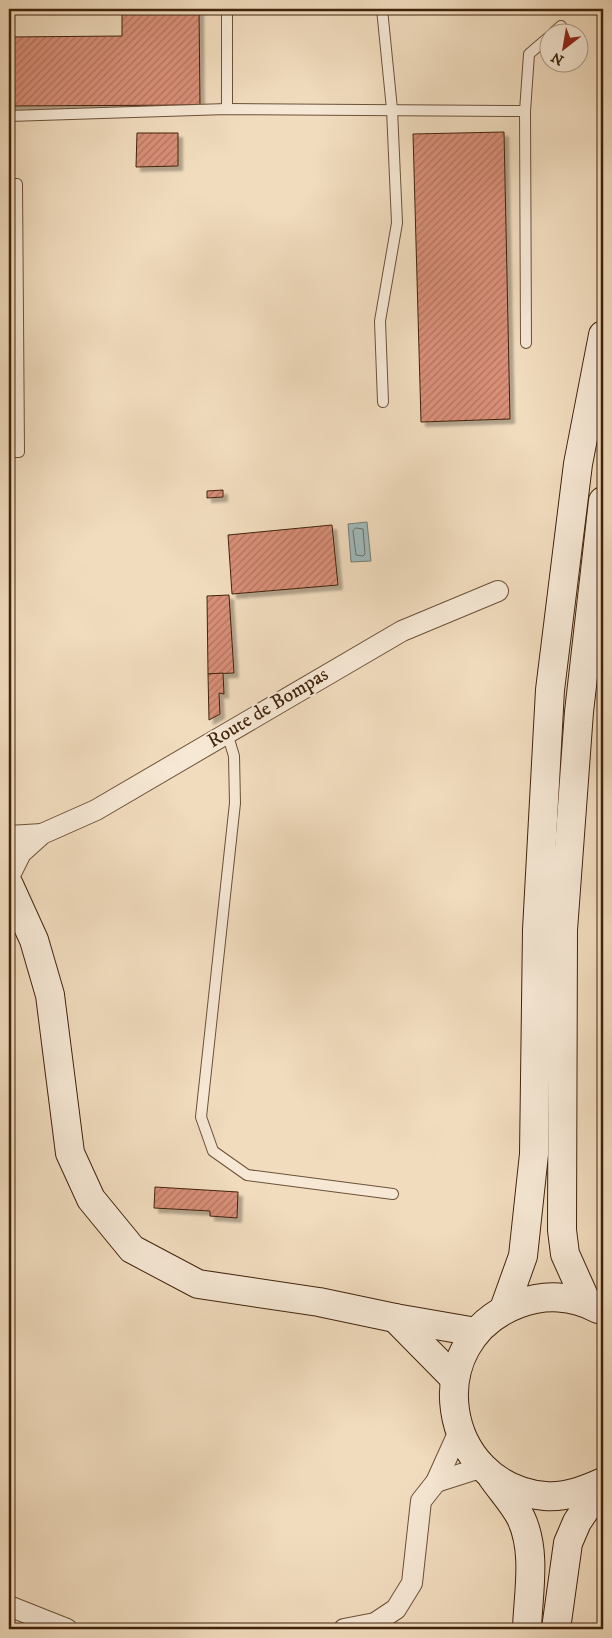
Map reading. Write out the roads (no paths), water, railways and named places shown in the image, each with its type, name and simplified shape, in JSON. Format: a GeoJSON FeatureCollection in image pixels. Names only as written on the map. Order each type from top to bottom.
{"type":"FeatureCollection","features":[{"type":"Feature","properties":{"kind":"main road"},"geometry":{"type":"LineString","coordinates":[[504,1309],[523,1256],[534,1154],[537,930],[550,690],[578,464],[603,335]]}},
{"type":"Feature","properties":{"kind":"main road"},"geometry":{"type":"LineString","coordinates":[[595,1308],[565,1254],[562,1230],[563,930],[579,712],[603,501]]}},
{"type":"Feature","properties":{"kind":"main road"},"geometry":{"type":"LineString","coordinates":[[9,885],[34,940],[50,995],[70,1153],[91,1199],[132,1249],[198,1284],[319,1302],[476,1332]]}},
{"type":"Feature","properties":{"kind":"main road"},"geometry":{"type":"LineString","coordinates":[[526,1629],[530,1559],[528,1540],[521,1518],[486,1470],[469,1451],[459,1432],[453,1405],[454,1378],[462,1353],[476,1332],[489,1319],[504,1309],[531,1299],[560,1297],[595,1308]]}},
{"type":"Feature","properties":{"kind":"main road"},"geometry":{"type":"LineString","coordinates":[[395,1318],[454,1378]]}},
{"type":"Feature","properties":{"kind":"main road"},"geometry":{"type":"LineString","coordinates":[[486,1470],[516,1489],[545,1496],[575,1493],[603,1483]]}},
{"type":"Feature","properties":{"kind":"main road"},"geometry":{"type":"LineString","coordinates":[[556,1629],[568,1544],[577,1522],[603,1483]]}},
{"type":"Feature","properties":{"kind":"street","name":"Route de Bompas"},"geometry":{"type":"LineString","coordinates":[[42,834],[96,810],[402,631],[498,591]]}},
{"type":"Feature","properties":{"kind":"street"},"geometry":{"type":"LineString","coordinates":[[9,836],[42,834]]}},
{"type":"Feature","properties":{"kind":"street"},"geometry":{"type":"LineString","coordinates":[[9,877],[21,853],[42,834]]}},
{"type":"Feature","properties":{"kind":"street"},"geometry":{"type":"LineString","coordinates":[[344,1629],[375,1623],[396,1609],[412,1583],[421,1501],[436,1482],[459,1432]]}},
{"type":"Feature","properties":{"kind":"street"},"geometry":{"type":"LineString","coordinates":[[436,1482],[486,1470]]}},
{"type":"Feature","properties":{"kind":"street"},"geometry":{"type":"LineString","coordinates":[[9,1606],[67,1629]]}},
{"type":"Feature","properties":{"kind":"lane"},"geometry":{"type":"LineString","coordinates":[[227,9],[227,108]]}},
{"type":"Feature","properties":{"kind":"lane"},"geometry":{"type":"LineString","coordinates":[[382,9],[392,109],[397,223],[380,321],[383,402]]}},
{"type":"Feature","properties":{"kind":"lane"},"geometry":{"type":"LineString","coordinates":[[526,343],[525,111],[529,54],[540,45]]}},
{"type":"Feature","properties":{"kind":"lane"},"geometry":{"type":"LineString","coordinates":[[9,116],[227,108],[525,111]]}},
{"type":"Feature","properties":{"kind":"lane"},"geometry":{"type":"LineString","coordinates":[[13,184],[14,452]]}},
{"type":"Feature","properties":{"kind":"lane"},"geometry":{"type":"LineString","coordinates":[[227,733],[234,756],[235,803],[201,1117],[212,1151],[248,1175],[393,1194]]}},
{"type":"Feature","properties":{"kind":"water"},"geometry":{"type":"Polygon","coordinates":[[[367,522],[371,561],[351,562],[348,524],[367,522]]]}}]}
